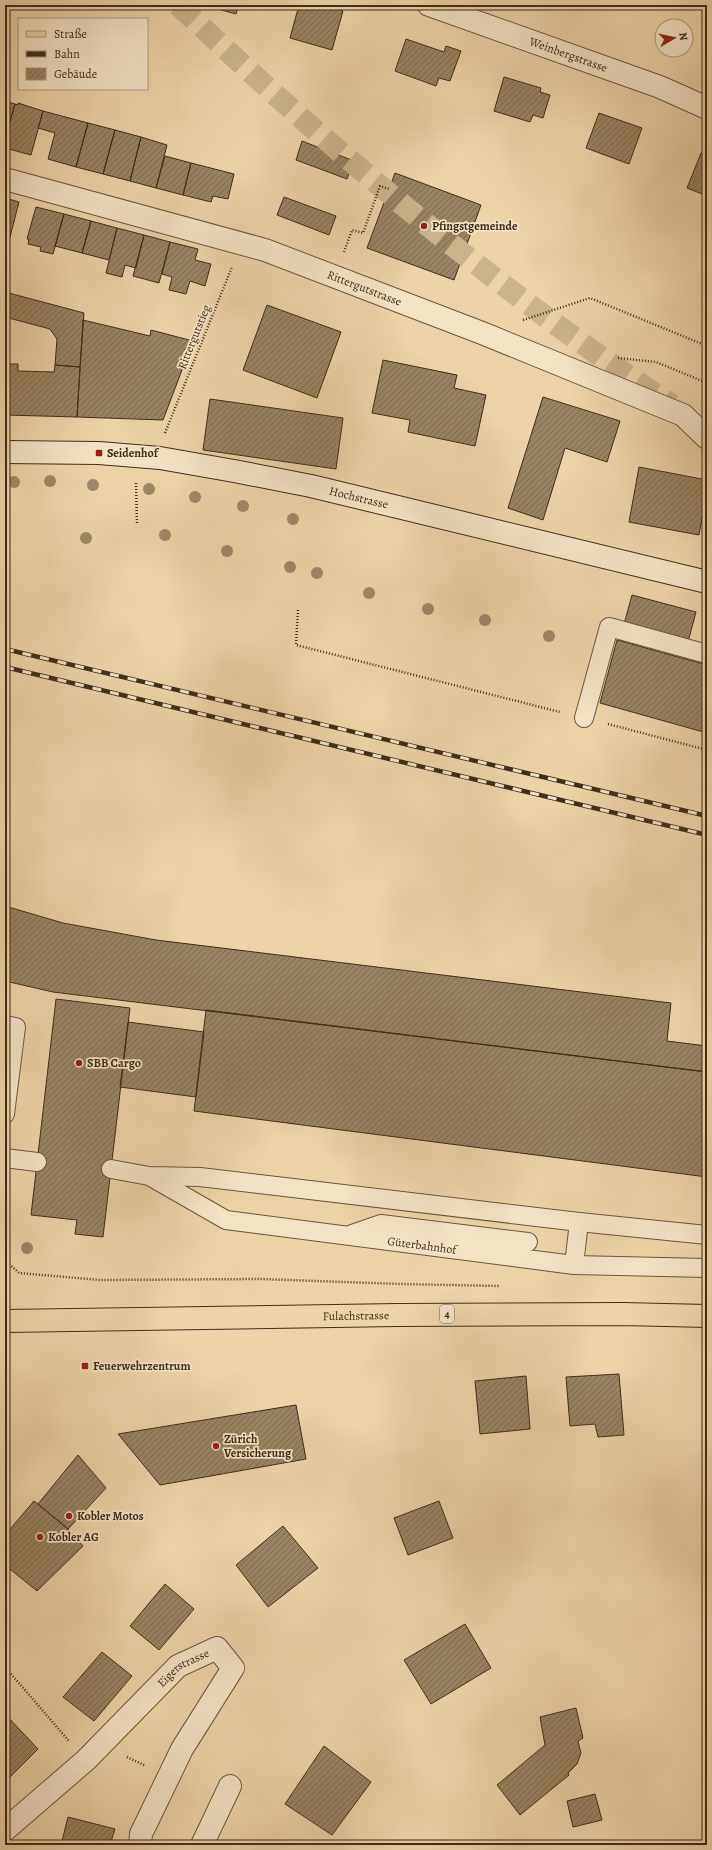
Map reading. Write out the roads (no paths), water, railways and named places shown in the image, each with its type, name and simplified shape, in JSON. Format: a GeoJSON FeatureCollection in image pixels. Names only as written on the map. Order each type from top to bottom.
{"type":"FeatureCollection","features":[{"type":"Feature","properties":{"kind":"main road","name":"Fulachstrasse"},"geometry":{"type":"LineString","coordinates":[[5,1321],[406,1314],[623,1314],[707,1316]]}},
{"type":"Feature","properties":{"kind":"street","name":"Weinbergstrasse"},"geometry":{"type":"LineString","coordinates":[[429,5],[660,87],[707,108]]}},
{"type":"Feature","properties":{"kind":"street","name":"Rittergutstrasse"},"geometry":{"type":"LineString","coordinates":[[5,179],[265,250],[482,334],[683,415],[707,438]]}},
{"type":"Feature","properties":{"kind":"street","name":"Hochstrasse"},"geometry":{"type":"LineString","coordinates":[[5,452],[99,453],[160,458],[234,471],[311,486],[707,582]]}},
{"type":"Feature","properties":{"kind":"street","name":"Eigerstrasse"},"geometry":{"type":"LineString","coordinates":[[5,1830],[86,1760],[178,1666],[217,1648],[233,1668],[182,1749],[141,1834],[140,1845]]}},
{"type":"Feature","properties":{"kind":"street"},"geometry":{"type":"LineString","coordinates":[[202,1845],[230,1786]]}},
{"type":"Feature","properties":{"kind":"lane"},"geometry":{"type":"LineString","coordinates":[[584,718],[609,627],[707,654]]}},
{"type":"Feature","properties":{"kind":"lane"},"geometry":{"type":"LineString","coordinates":[[5,1025],[16,1027],[5,1114]]}},
{"type":"Feature","properties":{"kind":"lane"},"geometry":{"type":"LineString","coordinates":[[5,1158],[37,1162]]}},
{"type":"Feature","properties":{"kind":"lane","name":"Güterbahnhof"},"geometry":{"type":"LineString","coordinates":[[110,1169],[149,1176],[200,1177],[579,1222],[707,1235]]}},
{"type":"Feature","properties":{"kind":"lane","name":"Güterbahnhof"},"geometry":{"type":"LineString","coordinates":[[149,1176],[226,1220],[574,1265],[707,1268]]}},
{"type":"Feature","properties":{"kind":"lane"},"geometry":{"type":"LineString","coordinates":[[574,1265],[579,1222]]}},
{"type":"Feature","properties":{"kind":"lane"},"geometry":{"type":"LineString","coordinates":[[345,1236],[381,1224],[528,1242]]}},
{"type":"Feature","properties":{"kind":"tunnel"},"geometry":{"type":"LineString","coordinates":[[178,5],[308,124],[395,199],[531,306],[577,340],[672,405]]}},
{"type":"Feature","properties":{"kind":"railway"},"geometry":{"type":"LineString","coordinates":[[5,649],[707,816]]}},
{"type":"Feature","properties":{"kind":"railway"},"geometry":{"type":"LineString","coordinates":[[5,667],[707,835]]}},
{"type":"Feature","properties":{"kind":"place","name":"Pfingstgemeinde"},"geometry":{"type":"Point","coordinates":[424,226]}},
{"type":"Feature","properties":{"kind":"place","name":"Seidenhof"},"geometry":{"type":"Point","coordinates":[99,453]}},
{"type":"Feature","properties":{"kind":"place","name":"SBB Cargo"},"geometry":{"type":"Point","coordinates":[79,1063]}},
{"type":"Feature","properties":{"kind":"place","name":"Feuerwehrzentrum"},"geometry":{"type":"Point","coordinates":[85,1366]}},
{"type":"Feature","properties":{"kind":"place","name":"Zürich Versicherung"},"geometry":{"type":"Point","coordinates":[216,1446]}},
{"type":"Feature","properties":{"kind":"place","name":"Kobler Motos"},"geometry":{"type":"Point","coordinates":[69,1516]}},
{"type":"Feature","properties":{"kind":"place","name":"Kobler AG"},"geometry":{"type":"Point","coordinates":[40,1537]}}]}
